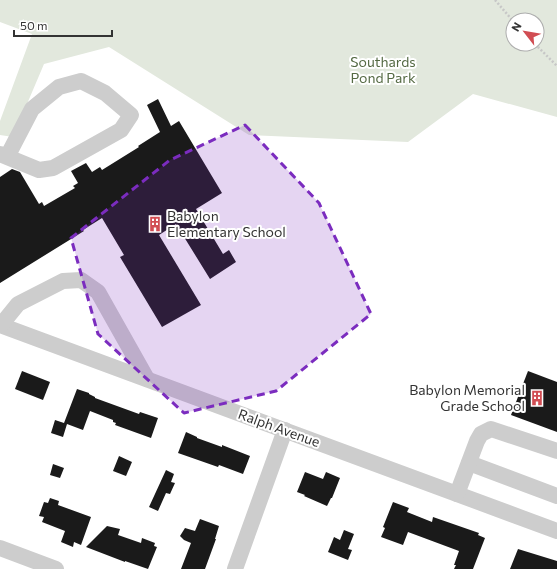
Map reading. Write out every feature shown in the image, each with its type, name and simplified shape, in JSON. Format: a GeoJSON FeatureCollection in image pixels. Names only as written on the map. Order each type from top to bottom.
{"type":"FeatureCollection","features":[{"type":"Feature","properties":{"kind":"street"},"geometry":{"type":"LineString","coordinates":[[81,81],[105,93],[131,115],[121,130],[53,168],[39,170],[3,155],[32,109],[59,87],[81,81]]}},
{"type":"Feature","properties":{"kind":"street"},"geometry":{"type":"LineString","coordinates":[[1,325],[18,304],[63,281],[81,280],[98,292],[117,322],[147,379]]}},
{"type":"Feature","properties":{"kind":"street","name":"Ralph Avenue"},"geometry":{"type":"LineString","coordinates":[[1,325],[557,531]]}},
{"type":"Feature","properties":{"kind":"street"},"geometry":{"type":"LineString","coordinates":[[457,494],[477,441],[482,434],[491,429],[557,451]]}},
{"type":"Feature","properties":{"kind":"street"},"geometry":{"type":"LineString","coordinates":[[235,569],[285,430]]}},
{"type":"Feature","properties":{"kind":"street"},"geometry":{"type":"LineString","coordinates":[[468,463],[557,496]]}},
{"type":"Feature","properties":{"kind":"street"},"geometry":{"type":"LineString","coordinates":[[0,548],[56,569]]}},
{"type":"Feature","properties":{"kind":"path"},"geometry":{"type":"LineString","coordinates":[[495,0],[505,12]]}},
{"type":"Feature","properties":{"kind":"path"},"geometry":{"type":"LineString","coordinates":[[543,52],[557,66]]}},
{"type":"Feature","properties":{"kind":"highlighted area"},"geometry":{"type":"Polygon","coordinates":[[[245,125],[319,203],[371,314],[276,391],[184,413],[98,334],[71,238],[170,160],[245,125]]]}},
{"type":"Feature","properties":{"kind":"green space","name":"Southards Pond Park"},"geometry":{"type":"Polygon","coordinates":[[[0,0],[557,0],[557,117],[473,94],[408,142],[249,135],[109,47],[44,64],[13,137],[0,135],[0,121],[32,34],[0,22],[0,0]]]}},
{"type":"Feature","properties":{"kind":"building","name":"Babylon Elementary School"},"geometry":{"type":"Polygon","coordinates":[[[158,99],[171,126],[179,121],[222,193],[196,209],[223,254],[229,250],[236,262],[210,279],[176,224],[159,235],[201,305],[162,327],[120,257],[124,255],[102,218],[83,230],[84,231],[0,283],[0,177],[12,169],[20,172],[39,204],[42,202],[44,206],[75,188],[73,186],[78,183],[71,171],[86,163],[92,172],[100,167],[102,170],[160,132],[147,105],[158,99]]]}},
{"type":"Feature","properties":{"kind":"building"},"geometry":{"type":"Polygon","coordinates":[[[22,371],[50,382],[43,400],[15,389],[22,371]]]}},
{"type":"Feature","properties":{"kind":"building","name":"Babylon Memorial Grade School"},"geometry":{"type":"Polygon","coordinates":[[[528,371],[557,382],[557,432],[511,415],[528,371]]]}},
{"type":"Feature","properties":{"kind":"building"},"geometry":{"type":"Polygon","coordinates":[[[77,389],[89,393],[95,398],[139,414],[140,412],[158,418],[151,438],[115,425],[116,423],[113,422],[113,420],[90,411],[83,430],[67,424],[63,437],[51,433],[55,420],[64,423],[77,389]]]}},
{"type":"Feature","properties":{"kind":"building"},"geometry":{"type":"Polygon","coordinates":[[[186,432],[197,438],[222,447],[222,445],[250,456],[243,474],[178,453],[186,432]]]}},
{"type":"Feature","properties":{"kind":"building"},"geometry":{"type":"Polygon","coordinates":[[[119,456],[132,462],[126,476],[113,471],[119,456]]]}},
{"type":"Feature","properties":{"kind":"building"},"geometry":{"type":"Polygon","coordinates":[[[53,464],[64,468],[60,478],[50,475],[53,464]]]}},
{"type":"Feature","properties":{"kind":"building"},"geometry":{"type":"Polygon","coordinates":[[[166,470],[174,474],[171,482],[175,483],[170,494],[166,493],[158,511],[149,507],[166,470]]]}},
{"type":"Feature","properties":{"kind":"building"},"geometry":{"type":"Polygon","coordinates":[[[305,472],[323,479],[326,472],[340,478],[327,506],[297,492],[305,472]]]}},
{"type":"Feature","properties":{"kind":"building"},"geometry":{"type":"Polygon","coordinates":[[[50,498],[59,501],[58,505],[91,517],[81,545],[74,542],[73,547],[61,542],[65,531],[42,522],[44,517],[39,516],[44,502],[48,503],[50,498]]]}},
{"type":"Feature","properties":{"kind":"building"},"geometry":{"type":"Polygon","coordinates":[[[393,502],[409,508],[407,512],[432,522],[433,517],[479,533],[478,535],[485,538],[473,569],[454,569],[459,551],[408,532],[403,545],[381,537],[385,528],[383,527],[393,502]]]}},
{"type":"Feature","properties":{"kind":"building"},"geometry":{"type":"Polygon","coordinates":[[[200,519],[219,526],[205,569],[181,569],[191,543],[184,540],[180,536],[185,528],[195,531],[200,519]]]}},
{"type":"Feature","properties":{"kind":"building"},"geometry":{"type":"Polygon","coordinates":[[[107,526],[120,529],[118,535],[141,543],[142,538],[155,543],[154,546],[157,547],[148,569],[86,547],[107,526]]]}},
{"type":"Feature","properties":{"kind":"building"},"geometry":{"type":"Polygon","coordinates":[[[344,530],[354,534],[348,549],[352,550],[348,560],[328,552],[334,537],[340,540],[344,530]]]}},
{"type":"Feature","properties":{"kind":"building"},"geometry":{"type":"Polygon","coordinates":[[[518,549],[557,561],[557,569],[510,569],[518,549]]]}},
{"type":"Feature","properties":{"kind":"place","name":"Babylon Elementary School"},"geometry":{"type":"Point","coordinates":[155,224]}},
{"type":"Feature","properties":{"kind":"place","name":"Babylon Memorial Grade School"},"geometry":{"type":"Point","coordinates":[537,398]}}]}
